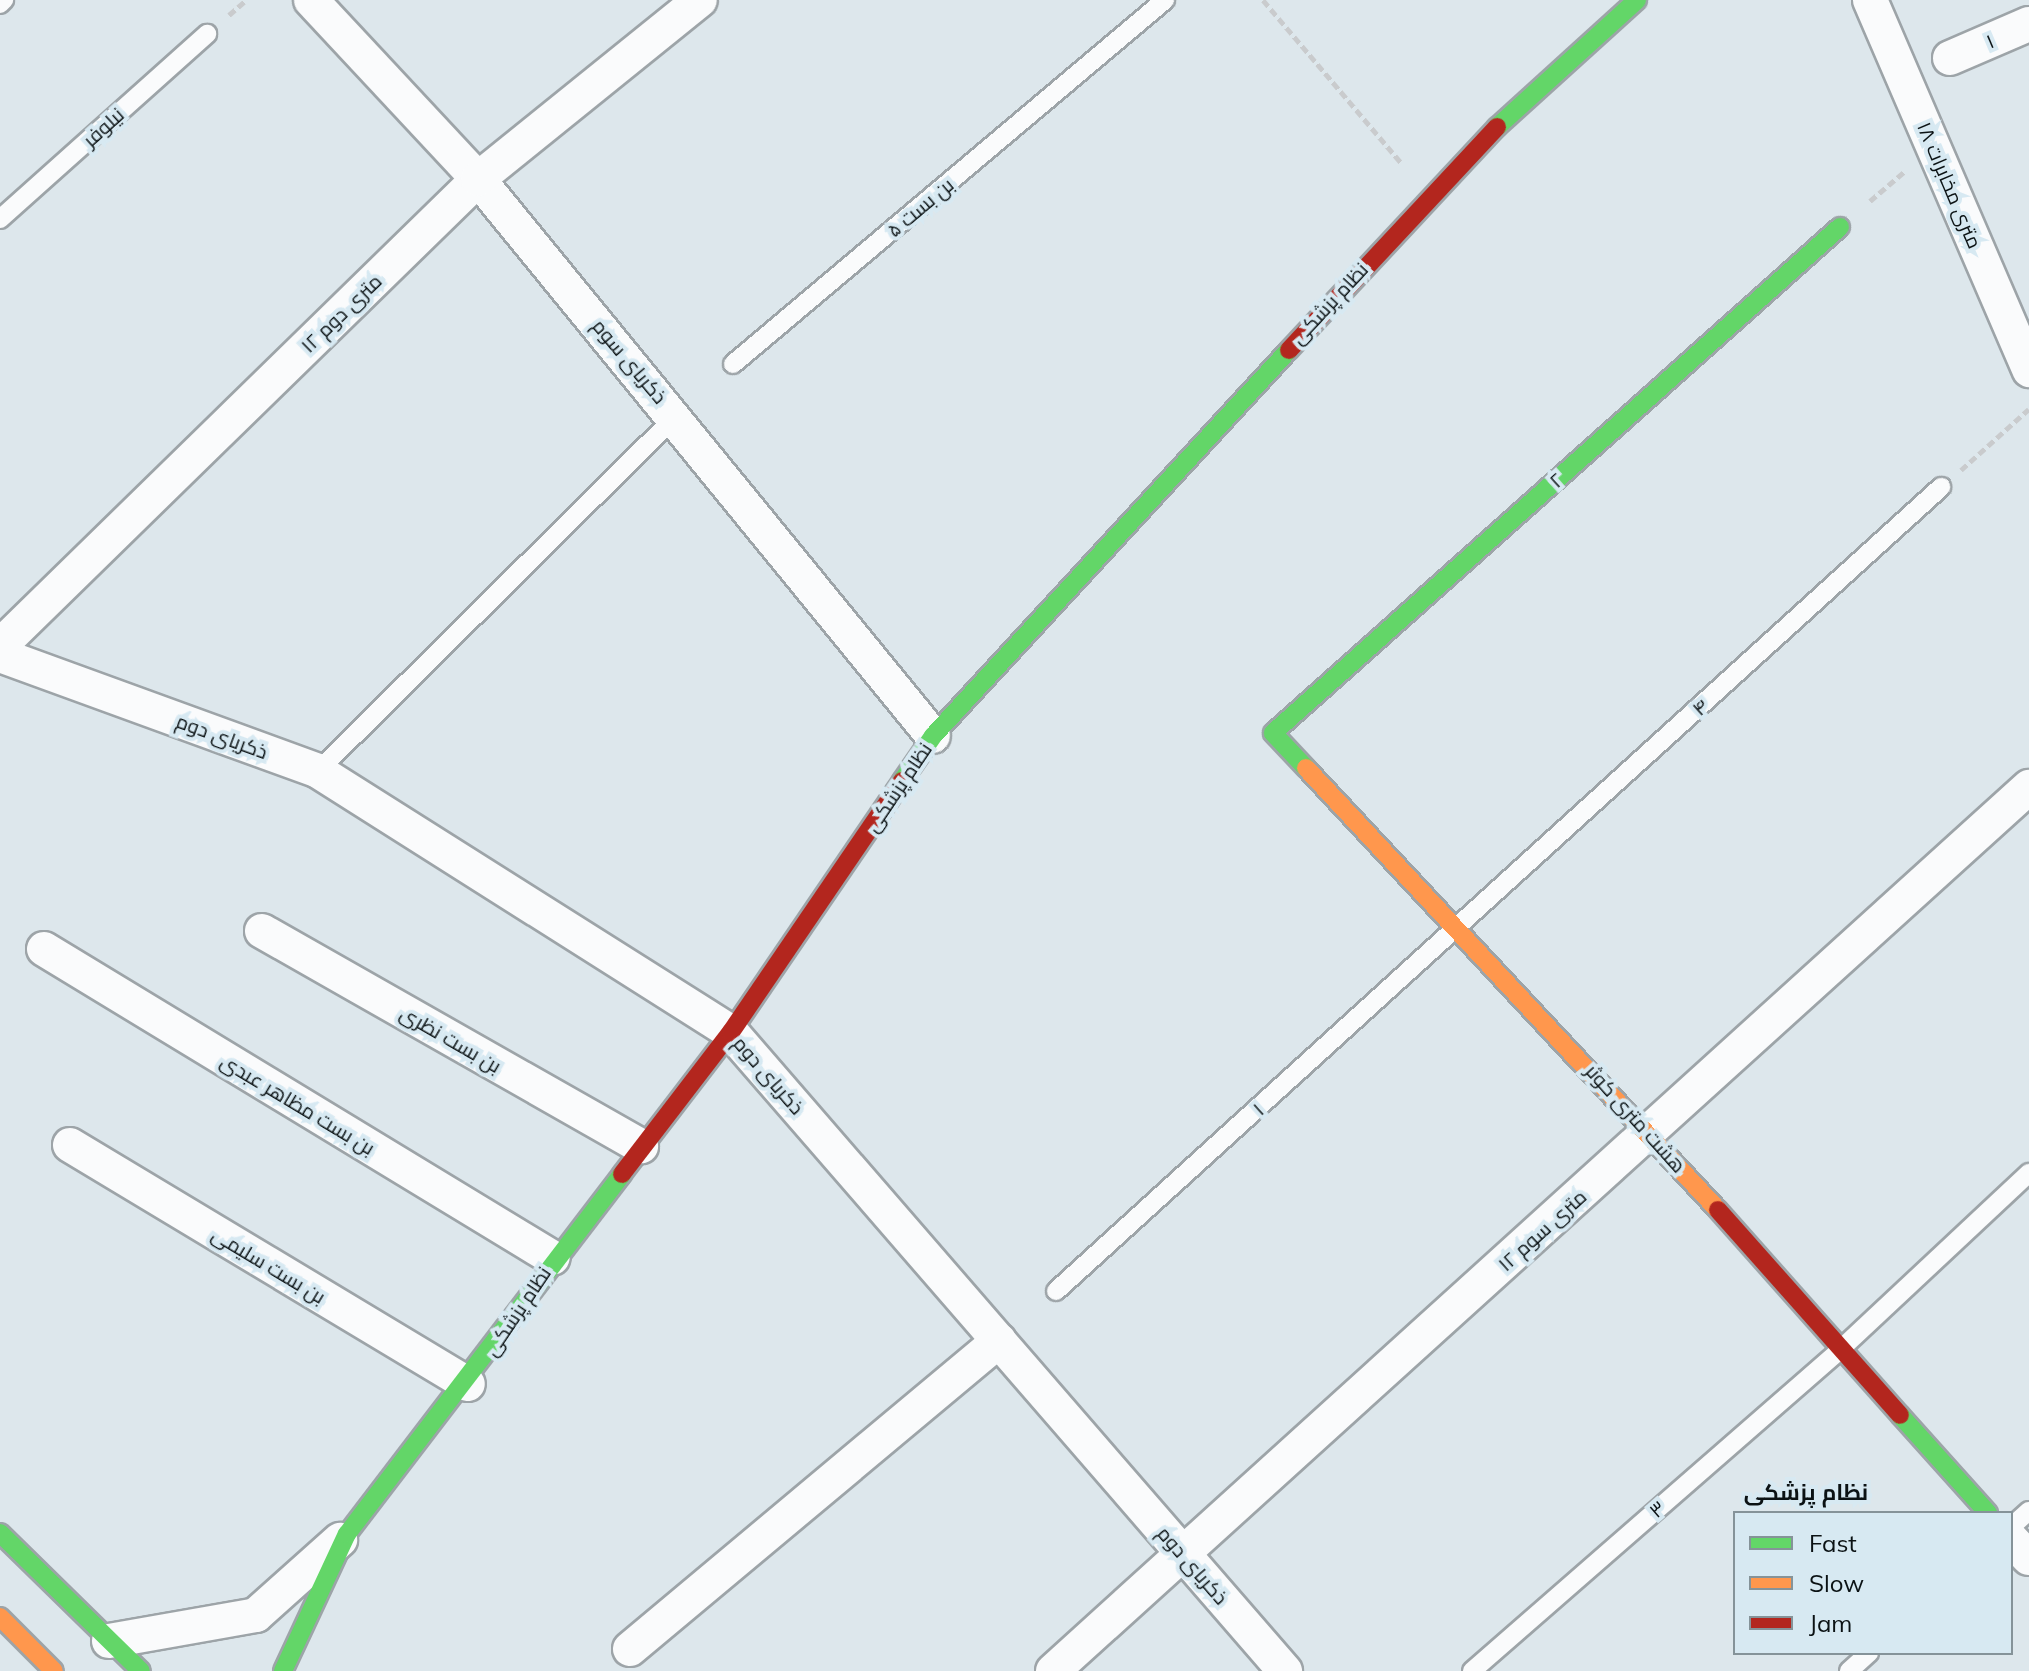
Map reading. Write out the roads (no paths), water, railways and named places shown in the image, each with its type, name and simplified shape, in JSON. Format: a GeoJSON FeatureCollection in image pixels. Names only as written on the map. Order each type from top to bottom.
{"type":"FeatureCollection","features":[{"type":"Feature","properties":{"kind":"main road","name":"نظام پزشکی"},"geometry":{"type":"LineString","coordinates":[[283,1671],[347,1534],[468,1384],[553,1258],[731,1032],[933,736],[1430,196],[1637,0]]}},
{"type":"Feature","properties":{"kind":"main road","name":"۲"},"geometry":{"type":"LineString","coordinates":[[1273,733],[1840,227]]}},
{"type":"Feature","properties":{"kind":"main road","name":"هشت متری کوثر"},"geometry":{"type":"LineString","coordinates":[[1273,733],[1460,927],[1649,1133],[1986,1511]]}},
{"type":"Feature","properties":{"kind":"main road"},"geometry":{"type":"LineString","coordinates":[[0,1533],[141,1671]]}},
{"type":"Feature","properties":{"kind":"main road"},"geometry":{"type":"LineString","coordinates":[[0,1617],[54,1671]]}},
{"type":"Feature","properties":{"kind":"street","name":"ذکریای سوم"},"geometry":{"type":"LineString","coordinates":[[311,0],[478,179],[676,416],[933,736]]}},
{"type":"Feature","properties":{"kind":"street","name":"۱۲ متری دوم"},"geometry":{"type":"LineString","coordinates":[[0,646],[478,179],[700,0]]}},
{"type":"Feature","properties":{"kind":"street","name":"۱۸ متری مخابرات"},"geometry":{"type":"LineString","coordinates":[[1870,0],[2029,370]]}},
{"type":"Feature","properties":{"kind":"street","name":"۱"},"geometry":{"type":"LineString","coordinates":[[1950,58],[2029,24]]}},
{"type":"Feature","properties":{"kind":"street","name":"ذکریای دوم"},"geometry":{"type":"LineString","coordinates":[[0,655],[318,771],[731,1032],[1285,1671]]}},
{"type":"Feature","properties":{"kind":"street","name":"۱۲ متری سوم"},"geometry":{"type":"LineString","coordinates":[[1053,1671],[1185,1556],[2029,787]]}},
{"type":"Feature","properties":{"kind":"street","name":"بن بست نظری"},"geometry":{"type":"LineString","coordinates":[[262,931],[641,1146]]}},
{"type":"Feature","properties":{"kind":"street","name":"بن بست مظاهر عبدی"},"geometry":{"type":"LineString","coordinates":[[44,949],[553,1258]]}},
{"type":"Feature","properties":{"kind":"street","name":"بن بست سلیمی"},"geometry":{"type":"LineString","coordinates":[[70,1145],[468,1384]]}},
{"type":"Feature","properties":{"kind":"street"},"geometry":{"type":"LineString","coordinates":[[630,1649],[999,1341]]}},
{"type":"Feature","properties":{"kind":"street"},"geometry":{"type":"LineString","coordinates":[[109,1641],[256,1615],[347,1534]]}},
{"type":"Feature","properties":{"kind":"street"},"geometry":{"type":"LineString","coordinates":[[2013,1541],[2029,1558]]}},
{"type":"Feature","properties":{"kind":"lane","name":"بن بست ۵"},"geometry":{"type":"LineString","coordinates":[[733,364],[1165,0]]}},
{"type":"Feature","properties":{"kind":"lane","name":"نیلوفر"},"geometry":{"type":"LineString","coordinates":[[0,219],[207,34]]}},
{"type":"Feature","properties":{"kind":"lane"},"geometry":{"type":"LineString","coordinates":[[318,771],[676,416]]}},
{"type":"Feature","properties":{"kind":"lane","name":"۴"},"geometry":{"type":"LineString","coordinates":[[1460,927],[1941,487]]}},
{"type":"Feature","properties":{"kind":"lane","name":"۱"},"geometry":{"type":"LineString","coordinates":[[1056,1291],[1460,927]]}},
{"type":"Feature","properties":{"kind":"lane","name":"۳"},"geometry":{"type":"LineString","coordinates":[[1472,1671],[1843,1347],[2029,1173]]}},
{"type":"Feature","properties":{"kind":"lane"},"geometry":{"type":"LineString","coordinates":[[2013,1525],[2029,1511]]}},
{"type":"Feature","properties":{"kind":"lane"},"geometry":{"type":"LineString","coordinates":[[1849,1671],[1867,1655]]}},
{"type":"Feature","properties":{"kind":"district","name":"نظام پزشکی"},"geometry":{"type":"Point","coordinates":[1806,1493]}}]}
